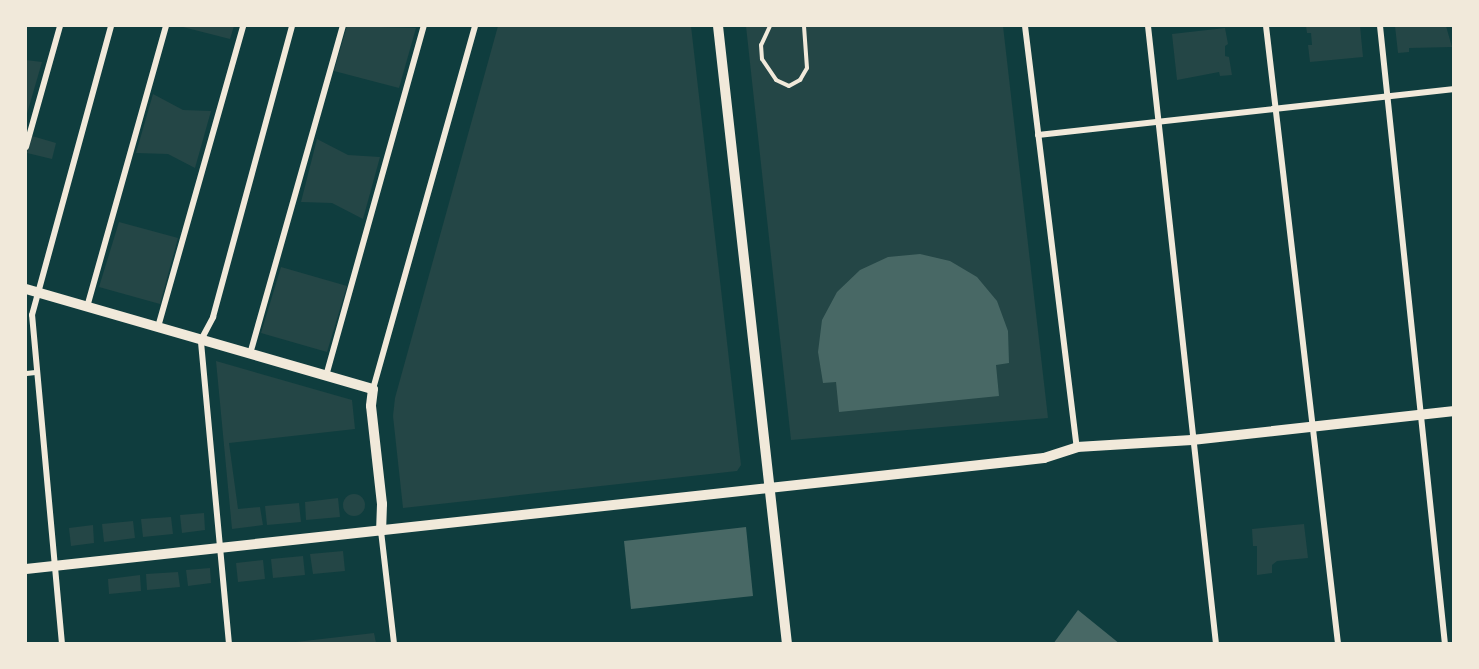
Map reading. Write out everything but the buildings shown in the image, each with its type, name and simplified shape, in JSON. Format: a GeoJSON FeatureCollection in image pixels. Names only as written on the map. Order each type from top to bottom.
{"type":"FeatureCollection","features":[{"type":"Feature","properties":{"kind":"street"},"geometry":{"type":"LineString","coordinates":[[62,644],[35,372],[31,290],[111,26]]}},
{"type":"Feature","properties":{"kind":"street"},"geometry":{"type":"LineString","coordinates":[[87,307],[165,26]]}},
{"type":"Feature","properties":{"kind":"street"},"geometry":{"type":"LineString","coordinates":[[158,327],[243,26]]}},
{"type":"Feature","properties":{"kind":"street"},"geometry":{"type":"LineString","coordinates":[[229,644],[201,340],[213,317],[292,26]]}},
{"type":"Feature","properties":{"kind":"street"},"geometry":{"type":"LineString","coordinates":[[250,354],[343,26]]}},
{"type":"Feature","properties":{"kind":"street"},"geometry":{"type":"LineString","coordinates":[[326,376],[424,26]]}},
{"type":"Feature","properties":{"kind":"street"},"geometry":{"type":"LineString","coordinates":[[394,644],[381,531],[382,504],[370,406],[475,26]]}},
{"type":"Feature","properties":{"kind":"street"},"geometry":{"type":"LineString","coordinates":[[718,26],[787,644]]}},
{"type":"Feature","properties":{"kind":"street"},"geometry":{"type":"LineString","coordinates":[[1025,26],[1077,447]]}},
{"type":"Feature","properties":{"kind":"street"},"geometry":{"type":"LineString","coordinates":[[1148,26],[1215,644]]}},
{"type":"Feature","properties":{"kind":"street"},"geometry":{"type":"LineString","coordinates":[[1266,26],[1338,644]]}},
{"type":"Feature","properties":{"kind":"street"},"geometry":{"type":"LineString","coordinates":[[1380,26],[1423,414],[1445,644]]}},
{"type":"Feature","properties":{"kind":"street"},"geometry":{"type":"LineString","coordinates":[[26,147],[59,29]]}},
{"type":"Feature","properties":{"kind":"street"},"geometry":{"type":"LineString","coordinates":[[1038,135],[1454,89]]}},
{"type":"Feature","properties":{"kind":"street"},"geometry":{"type":"LineString","coordinates":[[31,290],[373,389]]}},
{"type":"Feature","properties":{"kind":"street"},"geometry":{"type":"LineString","coordinates":[[26,373],[35,372]]}},
{"type":"Feature","properties":{"kind":"street"},"geometry":{"type":"LineString","coordinates":[[26,569],[770,486],[1044,458],[1077,447],[1192,440],[1454,411]]}},
{"type":"Feature","properties":{"kind":"path"},"geometry":{"type":"LineString","coordinates":[[770,26],[761,45],[762,59],[776,80],[789,86],[800,80],[807,68],[804,26]]}},
{"type":"Feature","properties":{"kind":"shaded area"},"geometry":{"type":"Polygon","coordinates":[[[179,26],[234,26],[230,39],[179,26]]]}},
{"type":"Feature","properties":{"kind":"shaded area"},"geometry":{"type":"Polygon","coordinates":[[[347,26],[416,28],[399,88],[334,71],[347,26]]]}},
{"type":"Feature","properties":{"kind":"shaded area"},"geometry":{"type":"Polygon","coordinates":[[[498,26],[691,26],[741,465],[737,471],[403,508],[393,416],[395,398],[498,26]]]}},
{"type":"Feature","properties":{"kind":"shaded area"},"geometry":{"type":"Polygon","coordinates":[[[746,26],[1003,26],[1048,418],[791,440],[746,26]]]}},
{"type":"Feature","properties":{"kind":"shaded area"},"geometry":{"type":"Polygon","coordinates":[[[1306,26],[1360,26],[1363,57],[1310,62],[1308,45],[1312,45],[1311,33],[1307,33],[1306,26]]]}},
{"type":"Feature","properties":{"kind":"shaded area"},"geometry":{"type":"Polygon","coordinates":[[[1395,26],[1446,26],[1452,47],[1409,48],[1409,52],[1398,53],[1395,26]]]}},
{"type":"Feature","properties":{"kind":"shaded area"},"geometry":{"type":"Polygon","coordinates":[[[1225,28],[1228,44],[1225,46],[1225,56],[1229,57],[1232,75],[1220,76],[1219,72],[1177,80],[1172,34],[1225,28]]]}},
{"type":"Feature","properties":{"kind":"shaded area"},"geometry":{"type":"Polygon","coordinates":[[[26,60],[42,62],[26,117],[26,60]]]}},
{"type":"Feature","properties":{"kind":"shaded area"},"geometry":{"type":"Polygon","coordinates":[[[153,94],[183,110],[211,111],[195,168],[168,154],[136,153],[153,94]]]}},
{"type":"Feature","properties":{"kind":"shaded area"},"geometry":{"type":"Polygon","coordinates":[[[32,136],[56,143],[52,159],[27,153],[32,136]]]}},
{"type":"Feature","properties":{"kind":"shaded area"},"geometry":{"type":"Polygon","coordinates":[[[317,139],[348,155],[380,157],[363,219],[332,203],[301,202],[317,139]]]}},
{"type":"Feature","properties":{"kind":"shaded area"},"geometry":{"type":"Polygon","coordinates":[[[119,222],[178,238],[160,304],[99,287],[119,222]]]}},
{"type":"Feature","properties":{"kind":"shaded area"},"geometry":{"type":"Polygon","coordinates":[[[281,267],[347,286],[327,352],[261,333],[281,267]]]}},
{"type":"Feature","properties":{"kind":"shaded area"},"geometry":{"type":"Polygon","coordinates":[[[216,361],[352,400],[355,429],[229,443],[238,509],[260,507],[263,525],[232,529],[216,361]]]}},
{"type":"Feature","properties":{"kind":"shaded area"},"geometry":{"type":"Polygon","coordinates":[[[354,494],[362,497],[365,505],[362,513],[354,516],[346,513],[343,505],[346,497],[354,494]]]}},
{"type":"Feature","properties":{"kind":"shaded area"},"geometry":{"type":"Polygon","coordinates":[[[338,498],[340,517],[306,520],[305,502],[338,498]]]}},
{"type":"Feature","properties":{"kind":"shaded area"},"geometry":{"type":"Polygon","coordinates":[[[299,503],[301,522],[267,525],[265,506],[299,503]]]}},
{"type":"Feature","properties":{"kind":"shaded area"},"geometry":{"type":"Polygon","coordinates":[[[204,513],[205,530],[182,533],[180,515],[204,513]]]}},
{"type":"Feature","properties":{"kind":"shaded area"},"geometry":{"type":"Polygon","coordinates":[[[171,517],[173,534],[143,537],[141,519],[171,517]]]}},
{"type":"Feature","properties":{"kind":"shaded area"},"geometry":{"type":"Polygon","coordinates":[[[133,521],[135,538],[104,542],[102,524],[133,521]]]}},
{"type":"Feature","properties":{"kind":"shaded area"},"geometry":{"type":"Polygon","coordinates":[[[1304,524],[1308,558],[1277,561],[1272,565],[1272,573],[1257,575],[1257,546],[1253,546],[1252,529],[1304,524]]]}},
{"type":"Feature","properties":{"kind":"shaded area"},"geometry":{"type":"Polygon","coordinates":[[[93,525],[94,543],[71,546],[69,528],[93,525]]]}},
{"type":"Feature","properties":{"kind":"shaded area"},"geometry":{"type":"Polygon","coordinates":[[[343,551],[345,571],[313,574],[310,554],[343,551]]]}},
{"type":"Feature","properties":{"kind":"shaded area"},"geometry":{"type":"Polygon","coordinates":[[[303,556],[305,575],[273,578],[271,559],[303,556]]]}},
{"type":"Feature","properties":{"kind":"shaded area"},"geometry":{"type":"Polygon","coordinates":[[[263,560],[265,579],[238,582],[236,563],[263,560]]]}},
{"type":"Feature","properties":{"kind":"shaded area"},"geometry":{"type":"Polygon","coordinates":[[[210,568],[211,583],[188,586],[186,570],[210,568]]]}},
{"type":"Feature","properties":{"kind":"shaded area"},"geometry":{"type":"Polygon","coordinates":[[[178,572],[180,587],[147,590],[146,574],[178,572]]]}},
{"type":"Feature","properties":{"kind":"shaded area"},"geometry":{"type":"Polygon","coordinates":[[[140,575],[141,591],[109,594],[108,579],[140,575]]]}},
{"type":"Feature","properties":{"kind":"shaded area"},"geometry":{"type":"Polygon","coordinates":[[[374,633],[376,643],[287,643],[374,633]]]}}]}
